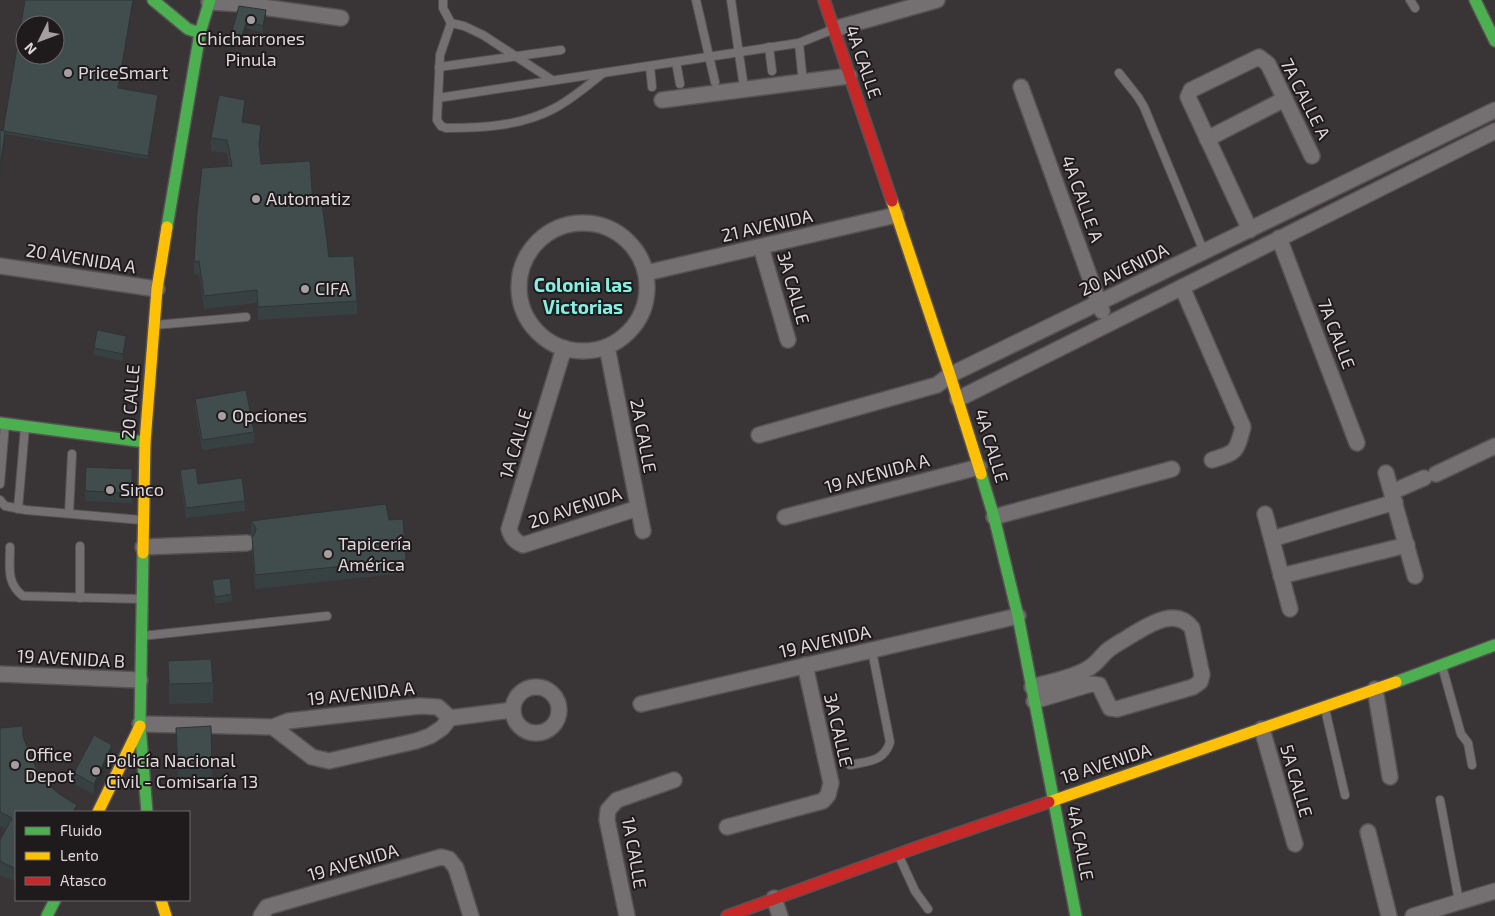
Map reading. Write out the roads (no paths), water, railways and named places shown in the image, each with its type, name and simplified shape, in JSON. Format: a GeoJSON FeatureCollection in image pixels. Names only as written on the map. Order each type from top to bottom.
{"type":"FeatureCollection","features":[{"type":"Feature","properties":{"kind":"street"},"geometry":{"type":"LineString","coordinates":[[153,0],[188,29],[200,33]]}},
{"type":"Feature","properties":{"kind":"street","name":"4A CALLE"},"geometry":{"type":"LineString","coordinates":[[824,0],[958,399],[994,517],[1018,616],[1076,916]]}},
{"type":"Feature","properties":{"kind":"street"},"geometry":{"type":"LineString","coordinates":[[834,29],[937,0]]}},
{"type":"Feature","properties":{"kind":"street"},"geometry":{"type":"LineString","coordinates":[[1476,0],[1494,36]]}},
{"type":"Feature","properties":{"kind":"street"},"geometry":{"type":"LineString","coordinates":[[210,1],[341,18]]}},
{"type":"Feature","properties":{"kind":"street","name":"20 CALLE"},"geometry":{"type":"LineString","coordinates":[[147,811],[140,725],[140,636],[145,442],[154,325],[157,289],[200,33],[210,1]]}},
{"type":"Feature","properties":{"kind":"street","name":"7A CALLE A"},"geometry":{"type":"LineString","coordinates":[[1208,140],[1188,97],[1188,93],[1258,57],[1268,64],[1312,156]]}},
{"type":"Feature","properties":{"kind":"street"},"geometry":{"type":"LineString","coordinates":[[662,100],[849,76]]}},
{"type":"Feature","properties":{"kind":"street","name":"4A CALLE A"},"geometry":{"type":"LineString","coordinates":[[1021,87],[1107,324]]}},
{"type":"Feature","properties":{"kind":"street"},"geometry":{"type":"LineString","coordinates":[[1250,230],[1208,140],[1285,100]]}},
{"type":"Feature","properties":{"kind":"street","name":"20 AVENIDA"},"geometry":{"type":"LineString","coordinates":[[759,435],[937,385],[950,376],[1495,110]]}},
{"type":"Feature","properties":{"kind":"street"},"geometry":{"type":"LineString","coordinates":[[958,399],[1495,131]]}},
{"type":"Feature","properties":{"kind":"street","name":"21 AVENIDA"},"geometry":{"type":"LineString","coordinates":[[646,273],[896,216]]}},
{"type":"Feature","properties":{"kind":"street"},"geometry":{"type":"LineString","coordinates":[[580,223],[595,224],[610,228],[633,247],[641,259],[646,273],[647,293],[643,312],[637,323],[628,333],[607,347],[586,351],[564,348],[550,342],[538,333],[529,321],[523,308],[519,293],[520,278],[523,264],[530,250],[540,239],[566,225],[580,223]]}},
{"type":"Feature","properties":{"kind":"street","name":"7A CALLE"},"geometry":{"type":"LineString","coordinates":[[1279,238],[1358,443]]}},
{"type":"Feature","properties":{"kind":"street","name":"3A CALLE"},"geometry":{"type":"LineString","coordinates":[[761,247],[788,340]]}},
{"type":"Feature","properties":{"kind":"street","name":"20 AVENIDA A"},"geometry":{"type":"LineString","coordinates":[[0,266],[157,289]]}},
{"type":"Feature","properties":{"kind":"street"},"geometry":{"type":"LineString","coordinates":[[1182,287],[1243,427],[1238,444],[1232,453],[1212,460]]}},
{"type":"Feature","properties":{"kind":"street","name":"2A CALLE"},"geometry":{"type":"LineString","coordinates":[[607,347],[643,531]]}},
{"type":"Feature","properties":{"kind":"street","name":"1A CALLE"},"geometry":{"type":"LineString","coordinates":[[523,545],[514,539],[509,529],[564,348]]}},
{"type":"Feature","properties":{"kind":"street"},"geometry":{"type":"LineString","coordinates":[[2,424],[145,442]]}},
{"type":"Feature","properties":{"kind":"street"},"geometry":{"type":"LineString","coordinates":[[1272,540],[1394,497],[1430,476],[1495,446]]}},
{"type":"Feature","properties":{"kind":"street","name":"19 AVENIDA A"},"geometry":{"type":"LineString","coordinates":[[785,517],[979,467]]}},
{"type":"Feature","properties":{"kind":"street"},"geometry":{"type":"LineString","coordinates":[[994,517],[1172,469]]}},
{"type":"Feature","properties":{"kind":"street"},"geometry":{"type":"LineString","coordinates":[[1386,473],[1415,576]]}},
{"type":"Feature","properties":{"kind":"street","name":"20 AVENIDA"},"geometry":{"type":"LineString","coordinates":[[523,545],[638,508]]}},
{"type":"Feature","properties":{"kind":"street"},"geometry":{"type":"LineString","coordinates":[[1265,514],[1290,609]]}},
{"type":"Feature","properties":{"kind":"street"},"geometry":{"type":"LineString","coordinates":[[143,547],[247,543]]}},
{"type":"Feature","properties":{"kind":"street"},"geometry":{"type":"LineString","coordinates":[[1282,576],[1406,545]]}},
{"type":"Feature","properties":{"kind":"street","name":"19 AVENIDA"},"geometry":{"type":"LineString","coordinates":[[641,704],[1018,616]]}},
{"type":"Feature","properties":{"kind":"street"},"geometry":{"type":"LineString","coordinates":[[1169,618],[1180,620],[1188,622],[1192,628],[1202,675],[1200,682],[1193,687],[1116,709],[1110,708],[1098,685],[1091,684],[1033,694],[1096,664],[1108,650],[1157,620],[1169,618]]}},
{"type":"Feature","properties":{"kind":"street","name":"18 AVENIDA"},"geometry":{"type":"LineString","coordinates":[[727,916],[1053,799],[1146,770],[1495,645]]}},
{"type":"Feature","properties":{"kind":"street","name":"3A CALLE"},"geometry":{"type":"LineString","coordinates":[[727,827],[823,801],[828,795],[831,783],[805,665]]}},
{"type":"Feature","properties":{"kind":"street","name":"19 AVENIDA B"},"geometry":{"type":"LineString","coordinates":[[0,674],[140,680]]}},
{"type":"Feature","properties":{"kind":"street"},"geometry":{"type":"LineString","coordinates":[[1375,689],[1390,777]]}},
{"type":"Feature","properties":{"kind":"street","name":"19 AVENIDA A"},"geometry":{"type":"LineString","coordinates":[[140,725],[273,727],[288,721],[420,706],[438,707],[450,718]]}},
{"type":"Feature","properties":{"kind":"street"},"geometry":{"type":"LineString","coordinates":[[273,727],[312,757],[329,761],[416,741],[430,736],[442,728],[450,718],[512,710]]}},
{"type":"Feature","properties":{"kind":"street"},"geometry":{"type":"LineString","coordinates":[[98,811],[140,725]]}},
{"type":"Feature","properties":{"kind":"street","name":"5A CALLE"},"geometry":{"type":"LineString","coordinates":[[1262,729],[1295,844]]}},
{"type":"Feature","properties":{"kind":"street","name":"1A CALLE"},"geometry":{"type":"LineString","coordinates":[[627,916],[607,820],[608,810],[617,800],[674,780]]}},
{"type":"Feature","properties":{"kind":"street"},"geometry":{"type":"LineString","coordinates":[[1368,832],[1389,916]]}},
{"type":"Feature","properties":{"kind":"street","name":"19 AVENIDA"},"geometry":{"type":"LineString","coordinates":[[264,912],[441,857],[449,859],[456,868],[471,916]]}},
{"type":"Feature","properties":{"kind":"street"},"geometry":{"type":"LineString","coordinates":[[1415,916],[1495,891]]}},
{"type":"Feature","properties":{"kind":"street"},"geometry":{"type":"LineString","coordinates":[[774,898],[780,916]]}},
{"type":"Feature","properties":{"kind":"street"},"geometry":{"type":"LineString","coordinates":[[47,916],[54,901]]}},
{"type":"Feature","properties":{"kind":"street"},"geometry":{"type":"LineString","coordinates":[[160,901],[166,916]]}},
{"type":"Feature","properties":{"kind":"lane"},"geometry":{"type":"LineString","coordinates":[[443,0],[443,8],[451,23],[440,55],[438,120],[441,126],[446,128],[478,128],[521,121],[554,109],[604,73]]}},
{"type":"Feature","properties":{"kind":"lane"},"geometry":{"type":"LineString","coordinates":[[696,0],[715,82]]}},
{"type":"Feature","properties":{"kind":"lane"},"geometry":{"type":"LineString","coordinates":[[731,0],[743,81]]}},
{"type":"Feature","properties":{"kind":"lane"},"geometry":{"type":"LineString","coordinates":[[1410,0],[1415,8]]}},
{"type":"Feature","properties":{"kind":"lane"},"geometry":{"type":"LineString","coordinates":[[451,23],[464,26],[483,35],[552,80]]}},
{"type":"Feature","properties":{"kind":"lane"},"geometry":{"type":"LineString","coordinates":[[438,98],[799,43],[834,29]]}},
{"type":"Feature","properties":{"kind":"lane"},"geometry":{"type":"LineString","coordinates":[[799,43],[802,74]]}},
{"type":"Feature","properties":{"kind":"lane"},"geometry":{"type":"LineString","coordinates":[[769,47],[772,71]]}},
{"type":"Feature","properties":{"kind":"lane"},"geometry":{"type":"LineString","coordinates":[[439,68],[560,50]]}},
{"type":"Feature","properties":{"kind":"lane"},"geometry":{"type":"LineString","coordinates":[[676,62],[680,84]]}},
{"type":"Feature","properties":{"kind":"lane"},"geometry":{"type":"LineString","coordinates":[[650,66],[652,87]]}},
{"type":"Feature","properties":{"kind":"lane"},"geometry":{"type":"LineString","coordinates":[[1119,73],[1144,107],[1204,252]]}},
{"type":"Feature","properties":{"kind":"lane"},"geometry":{"type":"LineString","coordinates":[[154,325],[246,317]]}},
{"type":"Feature","properties":{"kind":"lane"},"geometry":{"type":"LineString","coordinates":[[0,484],[2,424]]}},
{"type":"Feature","properties":{"kind":"lane"},"geometry":{"type":"LineString","coordinates":[[18,509],[24,427]]}},
{"type":"Feature","properties":{"kind":"lane"},"geometry":{"type":"LineString","coordinates":[[69,513],[72,454]]}},
{"type":"Feature","properties":{"kind":"lane"},"geometry":{"type":"LineString","coordinates":[[0,500],[5,506],[18,509],[143,520]]}},
{"type":"Feature","properties":{"kind":"lane"},"geometry":{"type":"LineString","coordinates":[[80,546],[80,598]]}},
{"type":"Feature","properties":{"kind":"lane"},"geometry":{"type":"LineString","coordinates":[[10,547],[10,579],[17,592],[22,596],[141,599]]}},
{"type":"Feature","properties":{"kind":"lane"},"geometry":{"type":"LineString","coordinates":[[140,636],[327,616]]}},
{"type":"Feature","properties":{"kind":"lane"},"geometry":{"type":"LineString","coordinates":[[850,765],[880,758],[886,752],[890,742],[872,651]]}},
{"type":"Feature","properties":{"kind":"lane"},"geometry":{"type":"LineString","coordinates":[[1442,665],[1461,734],[1468,743],[1472,765]]}},
{"type":"Feature","properties":{"kind":"lane"},"geometry":{"type":"LineString","coordinates":[[1324,707],[1345,795]]}},
{"type":"Feature","properties":{"kind":"lane"},"geometry":{"type":"LineString","coordinates":[[1440,800],[1459,901]]}},
{"type":"Feature","properties":{"kind":"lane"},"geometry":{"type":"LineString","coordinates":[[898,854],[915,892],[928,909]]}},
{"type":"Feature","properties":{"kind":"place","name":"Chicharrones Pinula"},"geometry":{"type":"Point","coordinates":[251,20]}},
{"type":"Feature","properties":{"kind":"place","name":"PriceSmart"},"geometry":{"type":"Point","coordinates":[68,73]}},
{"type":"Feature","properties":{"kind":"place","name":"Automatiz"},"geometry":{"type":"Point","coordinates":[256,199]}},
{"type":"Feature","properties":{"kind":"place","name":"CIFA"},"geometry":{"type":"Point","coordinates":[305,289]}},
{"type":"Feature","properties":{"kind":"place","name":"Opciones"},"geometry":{"type":"Point","coordinates":[222,416]}},
{"type":"Feature","properties":{"kind":"place","name":"Sinco"},"geometry":{"type":"Point","coordinates":[110,490]}},
{"type":"Feature","properties":{"kind":"place","name":"Tapicería América"},"geometry":{"type":"Point","coordinates":[328,554]}},
{"type":"Feature","properties":{"kind":"place","name":"Office Depot"},"geometry":{"type":"Point","coordinates":[15,765]}},
{"type":"Feature","properties":{"kind":"place","name":"Policía Nacional Civil - Comisaría 13"},"geometry":{"type":"Point","coordinates":[96,771]}},
{"type":"Feature","properties":{"kind":"district","name":"Colonia las Victorias"},"geometry":{"type":"Point","coordinates":[583,296]}}]}
